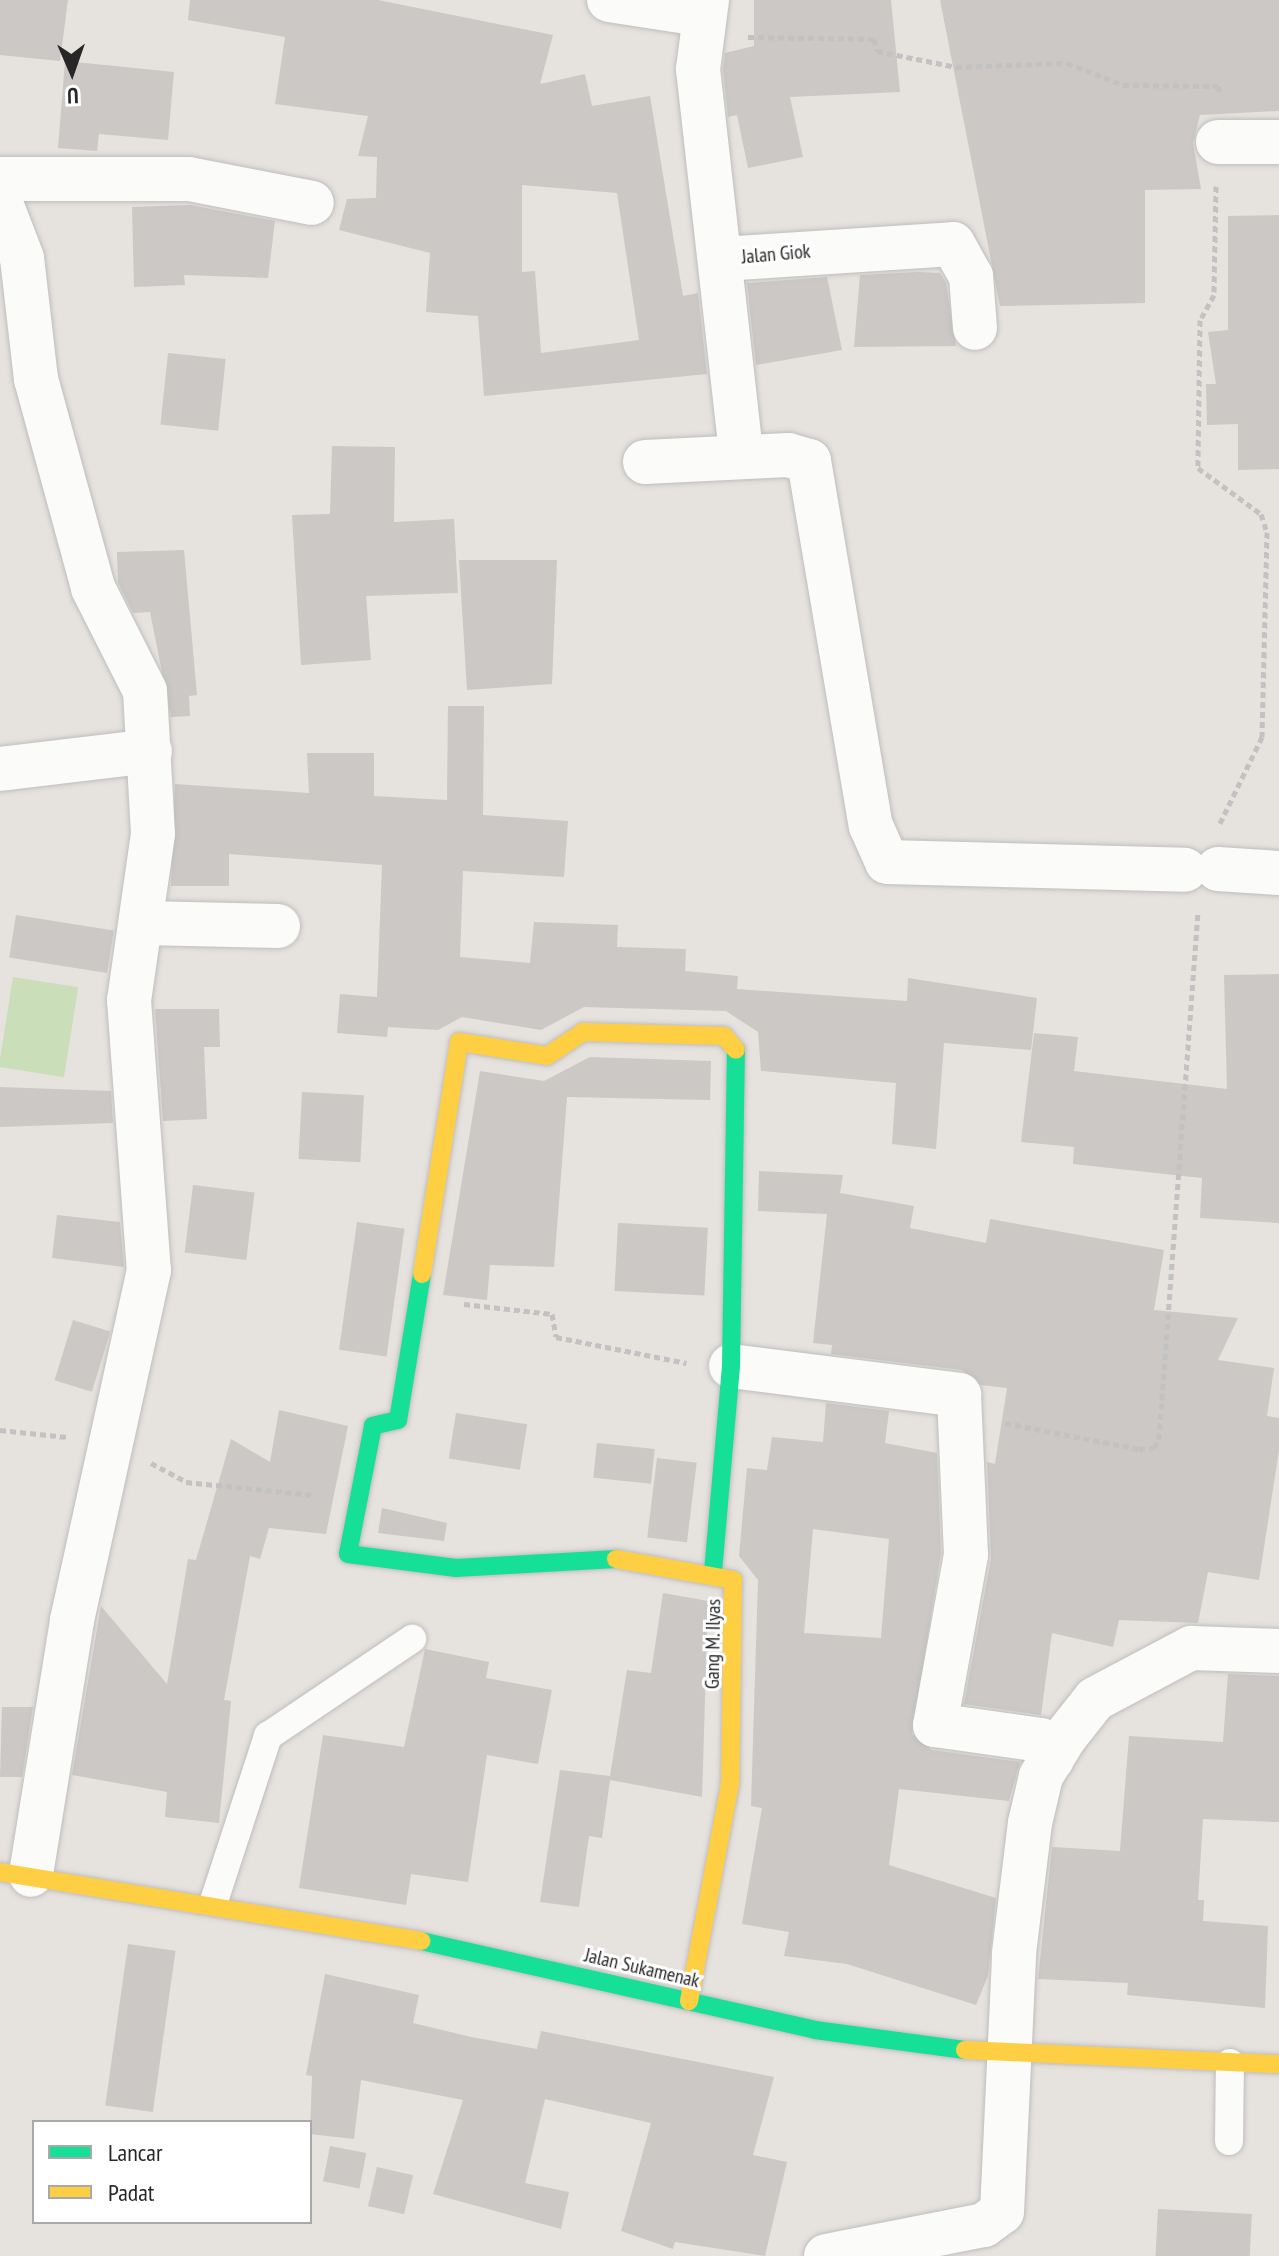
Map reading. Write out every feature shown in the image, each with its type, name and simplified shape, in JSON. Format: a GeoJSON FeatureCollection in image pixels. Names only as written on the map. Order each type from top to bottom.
{"type":"FeatureCollection","features":[{"type":"Feature","properties":{"kind":"street"},"geometry":{"type":"LineString","coordinates":[[609,0],[702,17]]}},
{"type":"Feature","properties":{"kind":"street","name":"Jalan Giok"},"geometry":{"type":"LineString","coordinates":[[702,17],[722,259],[953,244],[971,276],[975,328]]}},
{"type":"Feature","properties":{"kind":"street"},"geometry":{"type":"LineString","coordinates":[[1218,142],[1279,142]]}},
{"type":"Feature","properties":{"kind":"street"},"geometry":{"type":"LineString","coordinates":[[0,179],[189,179],[312,203]]}},
{"type":"Feature","properties":{"kind":"street"},"geometry":{"type":"LineString","coordinates":[[0,201],[22,258],[43,410],[93,588],[145,691],[150,751],[152,859],[129,1000],[149,1270],[15,1874]]}},
{"type":"Feature","properties":{"kind":"street"},"geometry":{"type":"LineString","coordinates":[[722,259],[741,455]]}},
{"type":"Feature","properties":{"kind":"street"},"geometry":{"type":"LineString","coordinates":[[645,462],[741,455],[788,455],[809,461],[816,477],[871,826],[887,862],[1204,868],[1279,873]]}},
{"type":"Feature","properties":{"kind":"street"},"geometry":{"type":"LineString","coordinates":[[0,769],[150,751]]}},
{"type":"Feature","properties":{"kind":"street"},"geometry":{"type":"LineString","coordinates":[[143,923],[278,926]]}},
{"type":"Feature","properties":{"kind":"street"},"geometry":{"type":"LineString","coordinates":[[357,1500],[373,1426],[398,1420],[414,1298],[459,1042],[547,1056],[583,1032],[730,1036],[736,1049],[731,1366],[713,1572]]}},
{"type":"Feature","properties":{"kind":"street"},"geometry":{"type":"LineString","coordinates":[[731,1366],[951,1389],[959,1395],[966,1555],[935,1725],[1041,1740],[1052,1759]]}},
{"type":"Feature","properties":{"kind":"street","name":"Gang M. Ilyas"},"geometry":{"type":"LineString","coordinates":[[357,1500],[348,1554],[456,1568],[608,1558],[713,1572],[733,1580],[737,1591],[733,1740],[689,2001]]}},
{"type":"Feature","properties":{"kind":"street"},"geometry":{"type":"LineString","coordinates":[[826,2256],[997,2221],[1013,2057],[1014,1953],[1030,1823],[1052,1759],[1095,1699],[1176,1654],[1208,1645],[1279,1651]]}},
{"type":"Feature","properties":{"kind":"street","name":"Jalan Sukamenak"},"geometry":{"type":"LineString","coordinates":[[15,1874],[214,1901],[815,2030],[1013,2057],[1279,2064]]}},
{"type":"Feature","properties":{"kind":"lane"},"geometry":{"type":"LineString","coordinates":[[214,1901],[268,1736],[412,1639]]}},
{"type":"Feature","properties":{"kind":"lane"},"geometry":{"type":"LineString","coordinates":[[1229,2141],[1230,2063]]}},
{"type":"Feature","properties":{"kind":"path"},"geometry":{"type":"LineString","coordinates":[[702,17],[874,39],[877,51],[956,67],[1067,63],[1123,85],[1218,86],[1214,295],[1200,320],[1198,468],[1261,514],[1267,532],[1262,737],[1252,770],[1204,868],[1159,1439],[1154,1448],[1139,1449],[961,1417]]}},
{"type":"Feature","properties":{"kind":"path"},"geometry":{"type":"LineString","coordinates":[[414,1298],[552,1314],[556,1337],[731,1366]]}},
{"type":"Feature","properties":{"kind":"path"},"geometry":{"type":"LineString","coordinates":[[0,1430],[109,1441],[186,1482],[357,1500]]}},
{"type":"Feature","properties":{"kind":"green space"},"geometry":{"type":"Polygon","coordinates":[[[13,977],[78,987],[64,1077],[0,1067],[13,977]]]}},
{"type":"Feature","properties":{"kind":"building"},"geometry":{"type":"Polygon","coordinates":[[[0,0],[68,0],[60,61],[0,55],[0,0]]]}},
{"type":"Feature","properties":{"kind":"building"},"geometry":{"type":"Polygon","coordinates":[[[190,0],[378,0],[553,35],[540,84],[585,74],[592,106],[650,96],[683,296],[698,293],[707,374],[484,396],[478,316],[426,312],[430,253],[339,230],[347,199],[376,198],[377,157],[358,156],[368,116],[275,104],[285,37],[188,20],[190,0]],[[522,185],[522,272],[535,271],[541,353],[639,340],[617,193],[522,185]]]}},
{"type":"Feature","properties":{"kind":"building"},"geometry":{"type":"Polygon","coordinates":[[[754,0],[891,0],[900,92],[790,97],[803,157],[748,168],[737,115],[728,117],[723,69],[725,53],[754,46],[754,0]]]}},
{"type":"Feature","properties":{"kind":"building"},"geometry":{"type":"Polygon","coordinates":[[[940,0],[1279,0],[1279,111],[1200,115],[1193,143],[1201,189],[1145,190],[1145,303],[1000,306],[940,0]]]}},
{"type":"Feature","properties":{"kind":"building"},"geometry":{"type":"Polygon","coordinates":[[[65,61],[174,72],[168,140],[99,134],[97,151],[58,148],[65,61]]]}},
{"type":"Feature","properties":{"kind":"building"},"geometry":{"type":"Polygon","coordinates":[[[190,205],[275,221],[268,278],[184,275],[185,285],[134,287],[132,207],[190,205]]]}},
{"type":"Feature","properties":{"kind":"building"},"geometry":{"type":"Polygon","coordinates":[[[1279,215],[1279,469],[1238,470],[1238,424],[1207,425],[1206,384],[1216,384],[1208,332],[1228,330],[1228,216],[1279,215]]]}},
{"type":"Feature","properties":{"kind":"building"},"geometry":{"type":"Polygon","coordinates":[[[940,273],[946,283],[956,346],[854,347],[860,275],[940,273]]]}},
{"type":"Feature","properties":{"kind":"building"},"geometry":{"type":"Polygon","coordinates":[[[827,277],[842,350],[756,365],[747,283],[827,277]]]}},
{"type":"Feature","properties":{"kind":"building"},"geometry":{"type":"Polygon","coordinates":[[[168,353],[226,359],[218,431],[160,425],[168,353]]]}},
{"type":"Feature","properties":{"kind":"building"},"geometry":{"type":"Polygon","coordinates":[[[332,446],[395,447],[394,522],[454,519],[458,593],[366,596],[371,660],[301,665],[292,515],[330,514],[332,446]]]}},
{"type":"Feature","properties":{"kind":"building"},"geometry":{"type":"Polygon","coordinates":[[[184,550],[197,695],[189,696],[190,716],[171,717],[150,612],[133,613],[118,583],[117,552],[184,550]]]}},
{"type":"Feature","properties":{"kind":"building"},"geometry":{"type":"Polygon","coordinates":[[[459,560],[557,560],[552,684],[467,690],[459,560]]]}},
{"type":"Feature","properties":{"kind":"building"},"geometry":{"type":"Polygon","coordinates":[[[448,706],[484,706],[483,815],[568,821],[564,877],[463,871],[460,957],[530,963],[534,922],[618,925],[617,947],[686,949],[685,971],[738,976],[737,989],[907,1001],[908,978],[1037,998],[1031,1050],[944,1043],[936,1149],[892,1144],[896,1083],[761,1071],[758,1032],[726,1011],[584,1007],[541,1030],[462,1017],[438,1030],[388,1027],[387,1037],[337,1033],[340,994],[377,997],[382,865],[229,854],[229,886],[171,886],[175,784],[309,793],[307,753],[374,753],[374,796],[447,800],[448,706]]]}},
{"type":"Feature","properties":{"kind":"building"},"geometry":{"type":"Polygon","coordinates":[[[16,915],[114,930],[107,973],[9,957],[16,915]]]}},
{"type":"Feature","properties":{"kind":"building"},"geometry":{"type":"Polygon","coordinates":[[[1279,974],[1279,1223],[1200,1218],[1202,1178],[1073,1164],[1074,1147],[1021,1142],[1034,1033],[1078,1037],[1074,1071],[1227,1089],[1224,975],[1279,974]]]}},
{"type":"Feature","properties":{"kind":"building"},"geometry":{"type":"Polygon","coordinates":[[[155,1009],[219,1009],[220,1047],[204,1047],[207,1119],[163,1121],[155,1009]]]}},
{"type":"Feature","properties":{"kind":"building"},"geometry":{"type":"Polygon","coordinates":[[[590,1057],[711,1061],[710,1100],[567,1097],[554,1267],[490,1265],[487,1300],[443,1295],[480,1071],[544,1081],[590,1057]]]}},
{"type":"Feature","properties":{"kind":"building"},"geometry":{"type":"Polygon","coordinates":[[[0,1087],[111,1091],[113,1123],[0,1127],[0,1087]]]}},
{"type":"Feature","properties":{"kind":"building"},"geometry":{"type":"Polygon","coordinates":[[[302,1092],[364,1095],[360,1162],[298,1159],[302,1092]]]}},
{"type":"Feature","properties":{"kind":"building"},"geometry":{"type":"Polygon","coordinates":[[[759,1171],[843,1175],[840,1193],[914,1206],[910,1228],[986,1243],[990,1219],[1164,1250],[1154,1310],[1238,1318],[1218,1360],[1274,1368],[1267,1416],[1279,1418],[1279,1450],[1259,1580],[1208,1572],[1198,1623],[1119,1620],[1113,1647],[1052,1633],[1041,1715],[964,1704],[991,1559],[987,1462],[995,1464],[1007,1388],[981,1385],[962,1370],[831,1354],[832,1345],[813,1343],[827,1214],[758,1211],[759,1171]]]}},
{"type":"Feature","properties":{"kind":"building"},"geometry":{"type":"Polygon","coordinates":[[[193,1185],[255,1193],[246,1260],[185,1252],[193,1185]]]}},
{"type":"Feature","properties":{"kind":"building"},"geometry":{"type":"Polygon","coordinates":[[[57,1215],[120,1222],[124,1267],[52,1258],[57,1215]]]}},
{"type":"Feature","properties":{"kind":"building"},"geometry":{"type":"Polygon","coordinates":[[[357,1222],[405,1229],[387,1356],[339,1350],[357,1222]]]}},
{"type":"Feature","properties":{"kind":"building"},"geometry":{"type":"Polygon","coordinates":[[[618,1223],[708,1228],[704,1296],[614,1291],[618,1223]]]}},
{"type":"Feature","properties":{"kind":"building"},"geometry":{"type":"Polygon","coordinates":[[[73,1320],[110,1331],[92,1392],[55,1380],[73,1320]]]}},
{"type":"Feature","properties":{"kind":"building"},"geometry":{"type":"Polygon","coordinates":[[[826,1403],[889,1411],[885,1443],[937,1453],[941,1553],[912,1734],[932,1750],[1020,1762],[1009,1801],[899,1789],[889,1865],[996,1898],[988,1976],[976,2005],[847,1964],[784,1956],[789,1932],[742,1924],[762,1808],[751,1806],[758,1580],[739,1556],[747,1468],[767,1470],[772,1437],[823,1442],[826,1403]],[[813,1529],[804,1633],[881,1638],[889,1539],[813,1529]]]}},
{"type":"Feature","properties":{"kind":"building"},"geometry":{"type":"Polygon","coordinates":[[[279,1410],[348,1426],[326,1534],[269,1528],[260,1559],[250,1556],[224,1700],[231,1701],[219,1823],[165,1817],[167,1792],[72,1775],[101,1606],[167,1684],[188,1559],[196,1560],[231,1439],[270,1462],[279,1410]]]}},
{"type":"Feature","properties":{"kind":"building"},"geometry":{"type":"Polygon","coordinates":[[[456,1413],[527,1424],[520,1470],[449,1458],[456,1413]]]}},
{"type":"Feature","properties":{"kind":"building"},"geometry":{"type":"Polygon","coordinates":[[[597,1443],[655,1449],[651,1484],[593,1478],[597,1443]]]}},
{"type":"Feature","properties":{"kind":"building"},"geometry":{"type":"Polygon","coordinates":[[[657,1458],[697,1463],[687,1542],[647,1537],[657,1458]]]}},
{"type":"Feature","properties":{"kind":"building"},"geometry":{"type":"Polygon","coordinates":[[[382,1508],[447,1523],[444,1541],[378,1533],[382,1508]]]}},
{"type":"Feature","properties":{"kind":"building"},"geometry":{"type":"Polygon","coordinates":[[[663,1593],[708,1601],[702,1797],[610,1780],[602,1838],[589,1836],[579,1907],[540,1902],[560,1770],[610,1776],[627,1670],[651,1673],[663,1593]]]}},
{"type":"Feature","properties":{"kind":"building"},"geometry":{"type":"Polygon","coordinates":[[[425,1649],[489,1662],[486,1678],[552,1690],[538,1764],[487,1755],[468,1882],[411,1874],[406,1905],[299,1888],[323,1735],[404,1747],[425,1649]]]}},
{"type":"Feature","properties":{"kind":"building"},"geometry":{"type":"Polygon","coordinates":[[[1228,1674],[1279,1676],[1279,1822],[1203,1819],[1198,1900],[1204,1900],[1203,1921],[1268,1926],[1265,2008],[1127,1995],[1128,1983],[1038,1979],[1052,1847],[1120,1851],[1129,1736],[1223,1742],[1228,1674]]]}},
{"type":"Feature","properties":{"kind":"building"},"geometry":{"type":"Polygon","coordinates":[[[2,1707],[33,1707],[22,1777],[0,1777],[2,1707]]]}},
{"type":"Feature","properties":{"kind":"building"},"geometry":{"type":"Polygon","coordinates":[[[128,1944],[176,1951],[153,2112],[105,2105],[128,1944]]]}},
{"type":"Feature","properties":{"kind":"building"},"geometry":{"type":"Polygon","coordinates":[[[325,1974],[419,1995],[413,2023],[471,2037],[537,2049],[541,2031],[774,2077],[753,2155],[787,2162],[765,2256],[675,2242],[673,2249],[621,2231],[651,2123],[545,2099],[525,2183],[569,2192],[561,2229],[433,2194],[463,2100],[361,2080],[354,2139],[312,2134],[312,2076],[306,2075],[325,1974]]]}},
{"type":"Feature","properties":{"kind":"building"},"geometry":{"type":"Polygon","coordinates":[[[330,2146],[366,2153],[359,2188],[323,2181],[330,2146]]]}},
{"type":"Feature","properties":{"kind":"building"},"geometry":{"type":"Polygon","coordinates":[[[377,2167],[413,2175],[404,2214],[368,2206],[377,2167]]]}},
{"type":"Feature","properties":{"kind":"building"},"geometry":{"type":"Polygon","coordinates":[[[1158,2209],[1252,2214],[1250,2256],[1156,2256],[1158,2209]]]}},
{"type":"Feature","properties":{"kind":"traffic: fast"},"geometry":{"type":"LineString","coordinates":[[713,1572],[731,1366],[736,1050]]}},
{"type":"Feature","properties":{"kind":"traffic: fast"},"geometry":{"type":"LineString","coordinates":[[422,1274],[398,1420],[373,1426],[348,1554],[456,1568],[616,1559]]}},
{"type":"Feature","properties":{"kind":"traffic: fast"},"geometry":{"type":"LineString","coordinates":[[421,1941],[815,2030],[965,2050]]}},
{"type":"Feature","properties":{"kind":"traffic: slow"},"geometry":{"type":"LineString","coordinates":[[422,1274],[459,1042],[547,1056],[583,1032],[724,1036],[736,1050]]}},
{"type":"Feature","properties":{"kind":"traffic: slow"},"geometry":{"type":"LineString","coordinates":[[616,1559],[733,1580],[730,1784],[689,2001]]}},
{"type":"Feature","properties":{"kind":"traffic: slow"},"geometry":{"type":"LineString","coordinates":[[0,1872],[421,1941]]}},
{"type":"Feature","properties":{"kind":"traffic: slow"},"geometry":{"type":"LineString","coordinates":[[965,2050],[1279,2064]]}}]}
